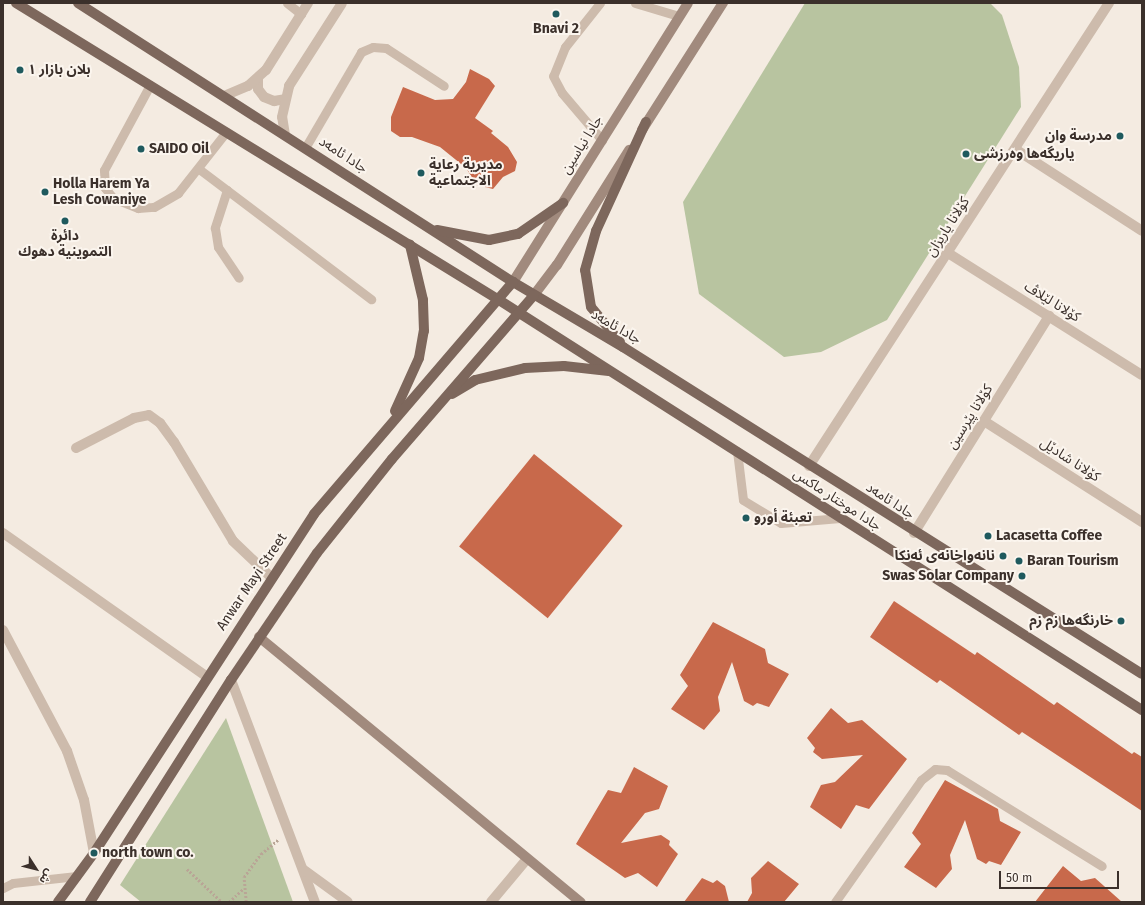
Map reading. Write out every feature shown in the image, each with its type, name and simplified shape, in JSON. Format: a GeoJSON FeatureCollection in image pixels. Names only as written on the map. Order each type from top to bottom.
{"type":"FeatureCollection","features":[{"type":"Feature","properties":{"kind":"main road"},"geometry":{"type":"LineString","coordinates":[[16,3],[519,312]]}},
{"type":"Feature","properties":{"kind":"main road","name":"جادا ئامەد"},"geometry":{"type":"LineString","coordinates":[[78,3],[513,282],[623,347],[914,533],[1142,674]]}},
{"type":"Feature","properties":{"kind":"main road"},"geometry":{"type":"LineString","coordinates":[[623,347],[591,307],[585,270],[596,231],[646,122]]}},
{"type":"Feature","properties":{"kind":"main road"},"geometry":{"type":"LineString","coordinates":[[431,229],[489,240],[518,234],[563,202]]}},
{"type":"Feature","properties":{"kind":"main road"},"geometry":{"type":"LineString","coordinates":[[392,420],[419,358],[424,332],[423,300],[410,245]]}},
{"type":"Feature","properties":{"kind":"main road","name":"جادا نیاسین"},"geometry":{"type":"LineString","coordinates":[[499,300],[513,282]]}},
{"type":"Feature","properties":{"kind":"main road"},"geometry":{"type":"LineString","coordinates":[[93,901],[231,680],[317,553],[534,294]]}},
{"type":"Feature","properties":{"kind":"main road","name":"Anwar Mayi Street"},"geometry":{"type":"LineString","coordinates":[[58,902],[94,853],[206,676],[314,514],[392,420],[499,300]]}},
{"type":"Feature","properties":{"kind":"main road","name":"جادا موختار ماكس"},"geometry":{"type":"LineString","coordinates":[[519,312],[1142,710]]}},
{"type":"Feature","properties":{"kind":"main road"},"geometry":{"type":"LineString","coordinates":[[444,400],[475,380],[525,368],[564,366],[612,371]]}},
{"type":"Feature","properties":{"kind":"street"},"geometry":{"type":"LineString","coordinates":[[224,96],[248,86],[258,78],[308,3]]}},
{"type":"Feature","properties":{"kind":"street"},"geometry":{"type":"LineString","coordinates":[[285,135],[282,117],[284,99],[342,3]]}},
{"type":"Feature","properties":{"kind":"street","name":"جادا نیاسین"},"geometry":{"type":"LineString","coordinates":[[513,282],[688,3]]}},
{"type":"Feature","properties":{"kind":"street"},"geometry":{"type":"LineString","coordinates":[[534,294],[557,265],[646,122],[723,3]]}},
{"type":"Feature","properties":{"kind":"street","name":"کۆلانا یاریزان"},"geometry":{"type":"LineString","coordinates":[[809,466],[1016,149],[1109,3]]}},
{"type":"Feature","properties":{"kind":"street"},"geometry":{"type":"LineString","coordinates":[[258,78],[258,89],[264,97],[274,101],[284,99]]}},
{"type":"Feature","properties":{"kind":"street"},"geometry":{"type":"LineString","coordinates":[[1016,149],[1142,231]]}},
{"type":"Feature","properties":{"kind":"street","name":"کۆلانا لێلاڤ"},"geometry":{"type":"LineString","coordinates":[[948,253],[1142,375]]}},
{"type":"Feature","properties":{"kind":"street","name":"کۆلانا پێرسین"},"geometry":{"type":"LineString","coordinates":[[914,533],[1049,316]]}},
{"type":"Feature","properties":{"kind":"street"},"geometry":{"type":"LineString","coordinates":[[76,448],[134,418],[149,415],[160,423],[174,442],[233,542],[271,577]]}},
{"type":"Feature","properties":{"kind":"street","name":"کۆلانا شادێل"},"geometry":{"type":"LineString","coordinates":[[984,421],[1142,522]]}},
{"type":"Feature","properties":{"kind":"street"},"geometry":{"type":"LineString","coordinates":[[3,533],[206,676]]}},
{"type":"Feature","properties":{"kind":"street"},"geometry":{"type":"LineString","coordinates":[[3,630],[67,751],[84,800],[94,853]]}},
{"type":"Feature","properties":{"kind":"street"},"geometry":{"type":"LineString","coordinates":[[259,637],[581,902]]}},
{"type":"Feature","properties":{"kind":"street"},"geometry":{"type":"LineString","coordinates":[[231,680],[315,902]]}},
{"type":"Feature","properties":{"kind":"street"},"geometry":{"type":"LineString","coordinates":[[491,902],[527,859]]}},
{"type":"Feature","properties":{"kind":"street"},"geometry":{"type":"LineString","coordinates":[[304,870],[348,902]]}},
{"type":"Feature","properties":{"kind":"lane"},"geometry":{"type":"LineString","coordinates":[[287,3],[301,14]]}},
{"type":"Feature","properties":{"kind":"lane"},"geometry":{"type":"LineString","coordinates":[[600,3],[565,47],[553,76],[562,93],[602,140]]}},
{"type":"Feature","properties":{"kind":"lane"},"geometry":{"type":"LineString","coordinates":[[635,3],[679,16]]}},
{"type":"Feature","properties":{"kind":"lane"},"geometry":{"type":"LineString","coordinates":[[306,148],[361,52],[373,47],[386,48],[444,86]]}},
{"type":"Feature","properties":{"kind":"lane"},"geometry":{"type":"LineString","coordinates":[[150,85],[104,170],[105,188],[119,200],[138,208],[154,207],[178,193],[199,169],[226,132]]}},
{"type":"Feature","properties":{"kind":"lane"},"geometry":{"type":"LineString","coordinates":[[199,169],[370,299]]}},
{"type":"Feature","properties":{"kind":"lane"},"geometry":{"type":"LineString","coordinates":[[227,190],[215,228],[218,247],[239,278]]}},
{"type":"Feature","properties":{"kind":"lane"},"geometry":{"type":"LineString","coordinates":[[737,451],[743,500],[781,524],[840,518]]}},
{"type":"Feature","properties":{"kind":"lane"},"geometry":{"type":"LineString","coordinates":[[835,902],[921,780],[935,769],[947,770],[1102,866]]}},
{"type":"Feature","properties":{"kind":"lane"},"geometry":{"type":"LineString","coordinates":[[3,888],[13,883],[77,876]]}},
{"type":"Feature","properties":{"kind":"path"},"geometry":{"type":"LineString","coordinates":[[246,902],[243,889],[244,877],[252,865],[289,832]]}},
{"type":"Feature","properties":{"kind":"path"},"geometry":{"type":"LineString","coordinates":[[187,869],[222,902]]}},
{"type":"Feature","properties":{"kind":"path"},"geometry":{"type":"LineString","coordinates":[[229,902],[243,889]]}},
{"type":"Feature","properties":{"kind":"green space"},"geometry":{"type":"Polygon","coordinates":[[[805,3],[990,3],[1002,15],[1019,67],[1021,107],[887,320],[821,352],[784,357],[699,294],[683,202],[805,3]]]}},
{"type":"Feature","properties":{"kind":"green space"},"geometry":{"type":"Polygon","coordinates":[[[226,718],[293,902],[141,902],[120,885],[226,718]]]}},
{"type":"Feature","properties":{"kind":"building"},"geometry":{"type":"Polygon","coordinates":[[[470,69],[489,79],[495,86],[475,118],[493,131],[491,133],[508,147],[517,162],[515,171],[503,177],[493,189],[477,185],[466,168],[440,147],[412,137],[400,137],[391,131],[391,117],[403,87],[435,100],[453,99],[466,82],[470,69]]]}},
{"type":"Feature","properties":{"kind":"building"},"geometry":{"type":"Polygon","coordinates":[[[534,454],[623,526],[548,618],[459,546],[534,454]]]}},
{"type":"Feature","properties":{"kind":"building"},"geometry":{"type":"Polygon","coordinates":[[[894,601],[975,655],[977,652],[1054,705],[1057,702],[1132,754],[1134,752],[1142,757],[1142,811],[1022,732],[1019,735],[940,680],[937,683],[870,637],[894,601]]]}},
{"type":"Feature","properties":{"kind":"building"},"geometry":{"type":"Polygon","coordinates":[[[713,622],[765,649],[768,663],[789,674],[769,707],[757,703],[753,706],[744,701],[732,662],[718,697],[720,711],[704,730],[671,709],[688,686],[680,675],[713,622]]]}},
{"type":"Feature","properties":{"kind":"building"},"geometry":{"type":"Polygon","coordinates":[[[831,708],[848,723],[862,720],[907,759],[869,809],[856,805],[841,829],[810,807],[821,785],[835,782],[863,755],[822,759],[813,752],[815,748],[807,738],[831,708]]]}},
{"type":"Feature","properties":{"kind":"building"},"geometry":{"type":"Polygon","coordinates":[[[634,767],[668,786],[659,809],[645,813],[621,843],[661,835],[670,841],[669,845],[678,854],[657,887],[638,873],[625,878],[576,844],[608,790],[621,793],[634,767]]]}},
{"type":"Feature","properties":{"kind":"building"},"geometry":{"type":"Polygon","coordinates":[[[945,780],[998,809],[1000,821],[1021,832],[1001,865],[989,861],[986,864],[977,859],[965,820],[950,855],[952,869],[936,888],[904,867],[921,844],[912,833],[945,780]]]}},
{"type":"Feature","properties":{"kind":"building"},"geometry":{"type":"Polygon","coordinates":[[[768,861],[799,884],[784,902],[747,902],[752,893],[751,878],[768,861]]]}},
{"type":"Feature","properties":{"kind":"building"},"geometry":{"type":"Polygon","coordinates":[[[1063,866],[1081,881],[1095,878],[1122,902],[1035,902],[1063,866]]]}},
{"type":"Feature","properties":{"kind":"building"},"geometry":{"type":"Polygon","coordinates":[[[702,878],[713,883],[717,880],[725,886],[729,902],[684,902],[702,878]]]}},
{"type":"Feature","properties":{"kind":"place","name":"Bnavi 2"},"geometry":{"type":"Point","coordinates":[556,14]}},
{"type":"Feature","properties":{"kind":"place","name":"بلان بازار ١"},"geometry":{"type":"Point","coordinates":[20,70]}},
{"type":"Feature","properties":{"kind":"place","name":"مدرسة وان"},"geometry":{"type":"Point","coordinates":[1120,136]}},
{"type":"Feature","properties":{"kind":"place","name":"SAIDO Oil"},"geometry":{"type":"Point","coordinates":[141,149]}},
{"type":"Feature","properties":{"kind":"place","name":"ياريگەها وەرزشی"},"geometry":{"type":"Point","coordinates":[966,154]}},
{"type":"Feature","properties":{"kind":"place","name":"مديرية رعاية الاجتماعية"},"geometry":{"type":"Point","coordinates":[421,173]}},
{"type":"Feature","properties":{"kind":"place","name":"Holla Harem Ya Lesh Cowaniye"},"geometry":{"type":"Point","coordinates":[45,192]}},
{"type":"Feature","properties":{"kind":"place","name":"دائرة التموينية دهوك"},"geometry":{"type":"Point","coordinates":[65,221]}},
{"type":"Feature","properties":{"kind":"place","name":"تعبئة أورو"},"geometry":{"type":"Point","coordinates":[746,518]}},
{"type":"Feature","properties":{"kind":"place","name":"Lacasetta Coffee"},"geometry":{"type":"Point","coordinates":[988,536]}},
{"type":"Feature","properties":{"kind":"place","name":"نانەواخانەی ئەنکا"},"geometry":{"type":"Point","coordinates":[1003,556]}},
{"type":"Feature","properties":{"kind":"place","name":"Baran Tourism"},"geometry":{"type":"Point","coordinates":[1019,561]}},
{"type":"Feature","properties":{"kind":"place","name":"Swas Solar Company"},"geometry":{"type":"Point","coordinates":[1022,576]}},
{"type":"Feature","properties":{"kind":"place","name":"خارنگەها زم زم"},"geometry":{"type":"Point","coordinates":[1121,621]}},
{"type":"Feature","properties":{"kind":"place","name":"north town co."},"geometry":{"type":"Point","coordinates":[94,853]}}]}
